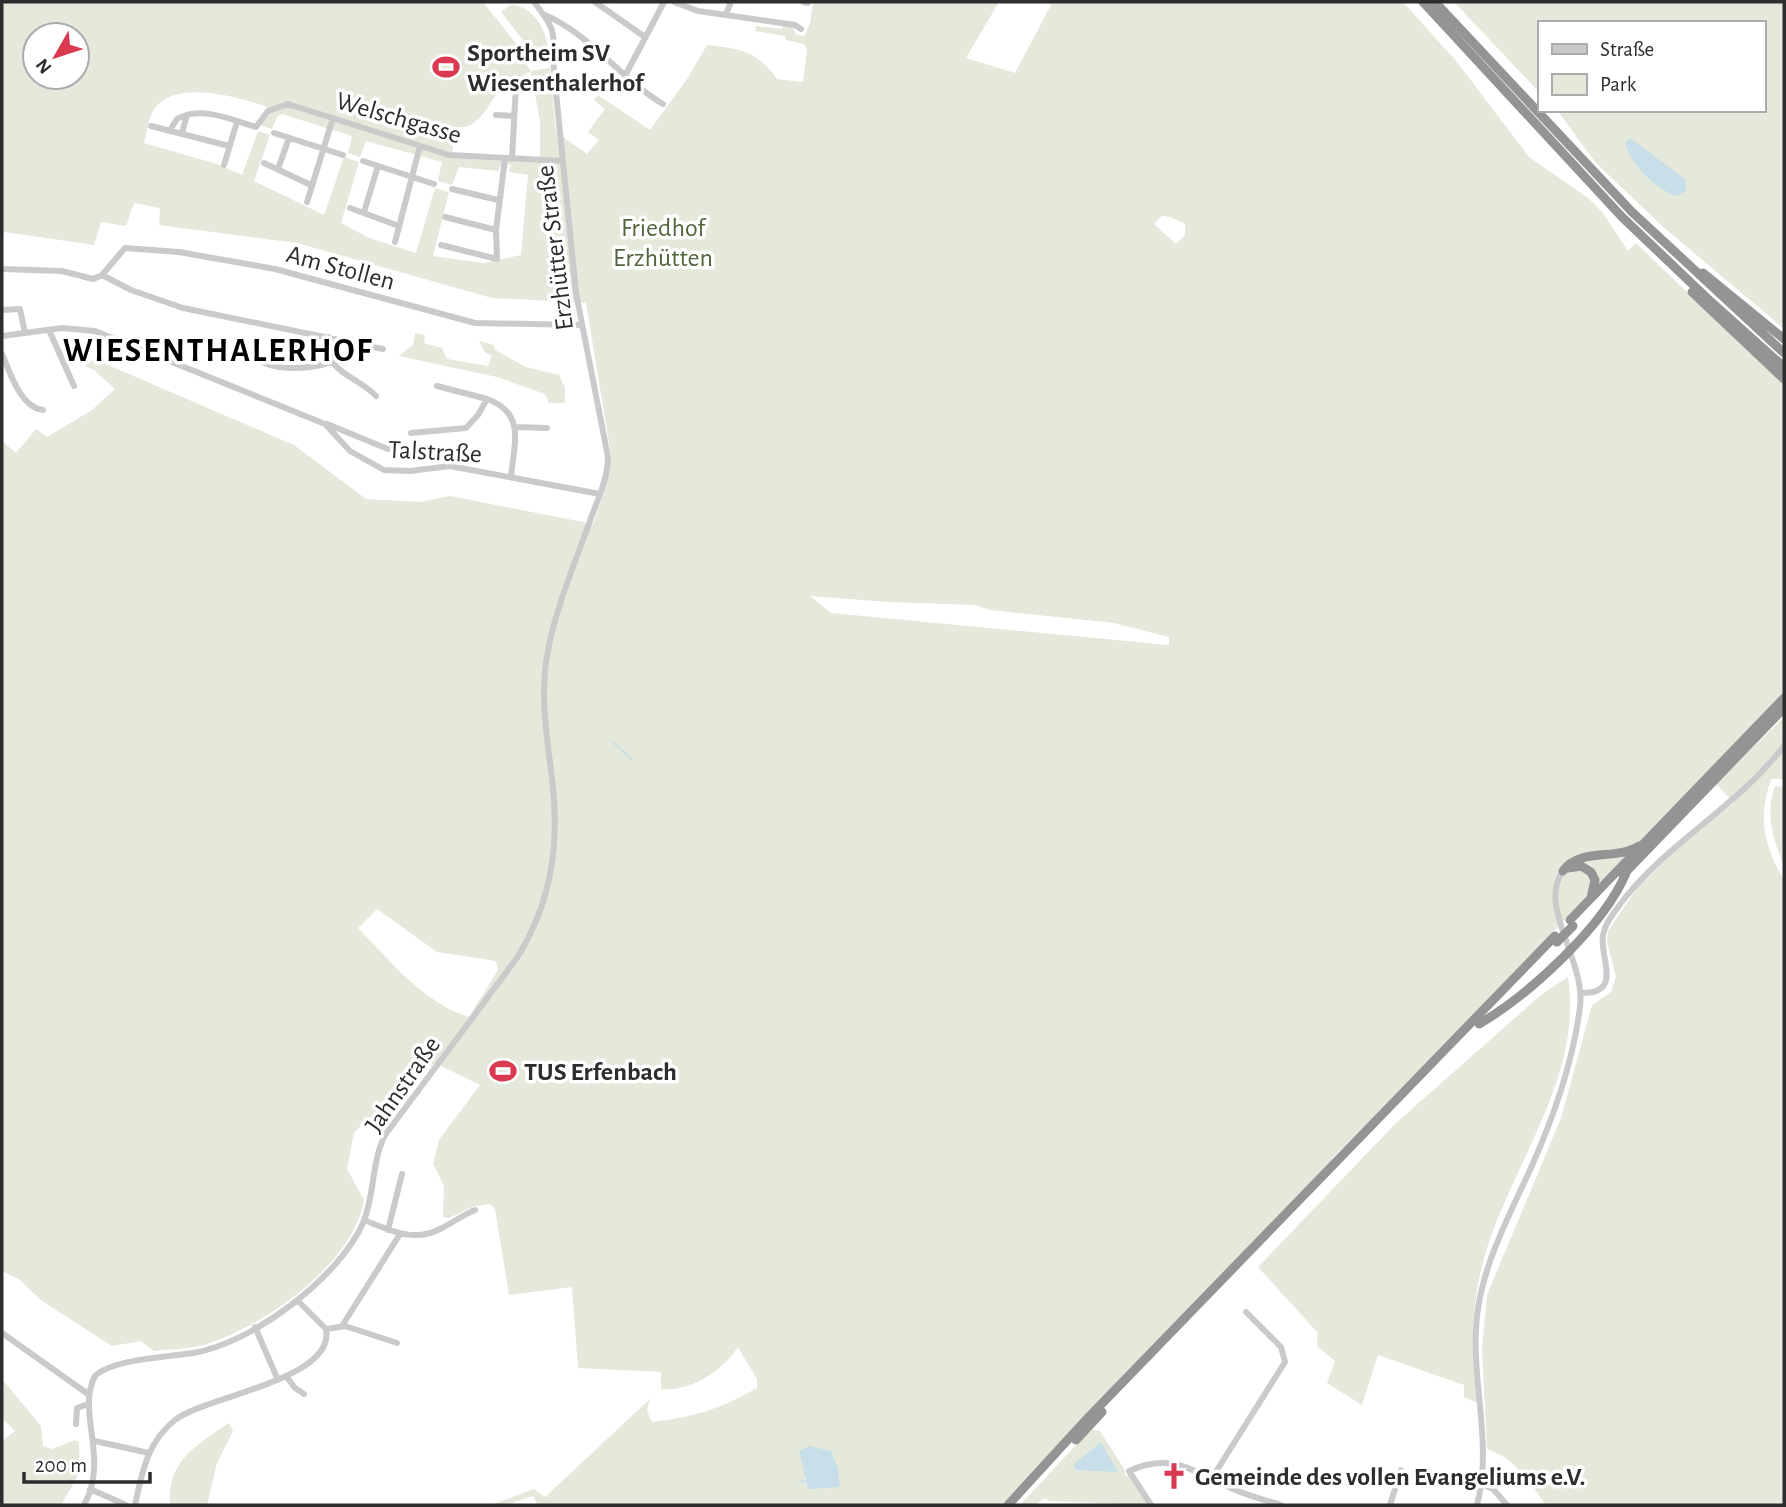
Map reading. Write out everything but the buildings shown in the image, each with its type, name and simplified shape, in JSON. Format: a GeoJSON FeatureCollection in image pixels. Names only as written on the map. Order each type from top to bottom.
{"type":"FeatureCollection","features":[{"type":"Feature","properties":{"kind":"highway"},"geometry":{"type":"LineString","coordinates":[[1423,2],[1584,177],[1660,253],[1784,367]]}},
{"type":"Feature","properties":{"kind":"highway"},"geometry":{"type":"LineString","coordinates":[[1435,2],[1582,161],[1681,259],[1784,353]]}},
{"type":"Feature","properties":{"kind":"highway"},"geometry":{"type":"LineString","coordinates":[[1660,253],[1715,316],[1784,379]]}},
{"type":"Feature","properties":{"kind":"highway"},"geometry":{"type":"LineString","coordinates":[[1681,259],[1784,339]]}},
{"type":"Feature","properties":{"kind":"highway"},"geometry":{"type":"LineString","coordinates":[[1716,775],[1784,698]]}},
{"type":"Feature","properties":{"kind":"highway"},"geometry":{"type":"LineString","coordinates":[[1572,923],[1645,844],[1784,708]]}},
{"type":"Feature","properties":{"kind":"highway"},"geometry":{"type":"LineString","coordinates":[[1015,1505],[1096,1414],[1556,939],[1627,871],[1704,787]]}},
{"type":"Feature","properties":{"kind":"highway"},"geometry":{"type":"LineString","coordinates":[[1563,871],[1578,859],[1620,855],[1645,844]]}},
{"type":"Feature","properties":{"kind":"highway"},"geometry":{"type":"LineString","coordinates":[[1563,871],[1581,866],[1591,872],[1595,880],[1591,900]]}},
{"type":"Feature","properties":{"kind":"highway"},"geometry":{"type":"LineString","coordinates":[[1479,1024],[1532,985],[1572,949],[1597,918],[1627,871]]}},
{"type":"Feature","properties":{"kind":"highway"},"geometry":{"type":"LineString","coordinates":[[1096,1414],[1479,1024],[1556,939]]}},
{"type":"Feature","properties":{"kind":"highway"},"geometry":{"type":"LineString","coordinates":[[1008,1505],[1088,1423]]}},
{"type":"Feature","properties":{"kind":"street","name":"Erzhütter Straße"},"geometry":{"type":"LineString","coordinates":[[472,1019],[525,945],[539,916],[552,875],[556,818],[544,711],[546,664],[560,608],[607,471],[608,452],[581,325],[553,66],[556,37],[534,2]]}},
{"type":"Feature","properties":{"kind":"street"},"geometry":{"type":"LineString","coordinates":[[592,2],[645,37]]}},
{"type":"Feature","properties":{"kind":"street"},"geometry":{"type":"LineString","coordinates":[[625,76],[664,2]]}},
{"type":"Feature","properties":{"kind":"street"},"geometry":{"type":"LineString","coordinates":[[674,2],[691,9],[795,25],[801,29]]}},
{"type":"Feature","properties":{"kind":"street"},"geometry":{"type":"LineString","coordinates":[[726,14],[731,2]]}},
{"type":"Feature","properties":{"kind":"street"},"geometry":{"type":"LineString","coordinates":[[803,2],[808,3]]}},
{"type":"Feature","properties":{"kind":"street"},"geometry":{"type":"LineString","coordinates":[[544,15],[565,26],[663,104]]}},
{"type":"Feature","properties":{"kind":"street"},"geometry":{"type":"LineString","coordinates":[[441,245],[497,259],[498,200],[508,159],[516,85]]}},
{"type":"Feature","properties":{"kind":"street","name":"Welschgasse"},"geometry":{"type":"LineString","coordinates":[[187,114],[204,113],[256,127],[268,111],[288,104],[449,155],[563,161]]}},
{"type":"Feature","properties":{"kind":"street"},"geometry":{"type":"LineString","coordinates":[[170,130],[177,118],[187,114]]}},
{"type":"Feature","properties":{"kind":"street"},"geometry":{"type":"LineString","coordinates":[[182,133],[187,114]]}},
{"type":"Feature","properties":{"kind":"street"},"geometry":{"type":"LineString","coordinates":[[496,116],[514,116]]}},
{"type":"Feature","properties":{"kind":"street"},"geometry":{"type":"LineString","coordinates":[[307,202],[333,118]]}},
{"type":"Feature","properties":{"kind":"street"},"geometry":{"type":"LineString","coordinates":[[224,165],[237,121]]}},
{"type":"Feature","properties":{"kind":"street"},"geometry":{"type":"LineString","coordinates":[[151,126],[229,146]]}},
{"type":"Feature","properties":{"kind":"street"},"geometry":{"type":"LineString","coordinates":[[274,133],[344,155]]}},
{"type":"Feature","properties":{"kind":"street"},"geometry":{"type":"LineString","coordinates":[[278,169],[289,138]]}},
{"type":"Feature","properties":{"kind":"street"},"geometry":{"type":"LineString","coordinates":[[395,242],[420,146]]}},
{"type":"Feature","properties":{"kind":"street"},"geometry":{"type":"LineString","coordinates":[[363,161],[434,184]]}},
{"type":"Feature","properties":{"kind":"street"},"geometry":{"type":"LineString","coordinates":[[264,163],[311,186]]}},
{"type":"Feature","properties":{"kind":"street"},"geometry":{"type":"LineString","coordinates":[[363,212],[378,166]]}},
{"type":"Feature","properties":{"kind":"street"},"geometry":{"type":"LineString","coordinates":[[452,188],[498,200]]}},
{"type":"Feature","properties":{"kind":"street"},"geometry":{"type":"LineString","coordinates":[[350,208],[399,226]]}},
{"type":"Feature","properties":{"kind":"street"},"geometry":{"type":"LineString","coordinates":[[446,217],[496,230]]}},
{"type":"Feature","properties":{"kind":"street","name":"Am Stollen"},"geometry":{"type":"LineString","coordinates":[[102,275],[125,248],[179,252],[275,269],[475,323],[581,325]]}},
{"type":"Feature","properties":{"kind":"street"},"geometry":{"type":"LineString","coordinates":[[2,270],[62,271],[93,279],[102,275],[169,304],[383,349]]}},
{"type":"Feature","properties":{"kind":"street"},"geometry":{"type":"LineString","coordinates":[[2,310],[20,309],[25,333]]}},
{"type":"Feature","properties":{"kind":"street"},"geometry":{"type":"LineString","coordinates":[[49,330],[74,386]]}},
{"type":"Feature","properties":{"kind":"street","name":"Talstraße"},"geometry":{"type":"LineString","coordinates":[[2,336],[49,330],[95,331],[325,424],[339,427],[387,449]]}},
{"type":"Feature","properties":{"kind":"street"},"geometry":{"type":"LineString","coordinates":[[330,337],[332,362],[344,375],[376,396]]}},
{"type":"Feature","properties":{"kind":"street"},"geometry":{"type":"LineString","coordinates":[[247,352],[255,358],[299,370],[332,362]]}},
{"type":"Feature","properties":{"kind":"street"},"geometry":{"type":"LineString","coordinates":[[2,354],[19,391],[33,408],[43,410]]}},
{"type":"Feature","properties":{"kind":"street"},"geometry":{"type":"LineString","coordinates":[[437,386],[486,398],[505,407],[515,427],[511,477]]}},
{"type":"Feature","properties":{"kind":"street"},"geometry":{"type":"LineString","coordinates":[[411,433],[466,428],[486,398]]}},
{"type":"Feature","properties":{"kind":"street","name":"Talstraße"},"geometry":{"type":"LineString","coordinates":[[325,424],[350,451],[384,470],[410,471],[450,466],[600,494]]}},
{"type":"Feature","properties":{"kind":"street"},"geometry":{"type":"LineString","coordinates":[[515,427],[547,428]]}},
{"type":"Feature","properties":{"kind":"street"},"geometry":{"type":"LineString","coordinates":[[1581,993],[1597,990],[1606,979],[1608,970],[1603,934],[1627,895],[1665,855],[1758,779],[1784,746]]}},
{"type":"Feature","properties":{"kind":"street"},"geometry":{"type":"LineString","coordinates":[[1476,1505],[1482,1484],[1476,1328],[1483,1287],[1500,1236],[1556,1107],[1573,1043],[1581,993],[1572,949],[1553,903],[1554,890],[1563,871]]}},
{"type":"Feature","properties":{"kind":"street","name":"Jahnstraße"},"geometry":{"type":"LineString","coordinates":[[88,1394],[95,1377],[104,1370],[212,1349],[298,1301],[342,1254],[364,1220],[378,1154],[385,1135],[472,1019]]}},
{"type":"Feature","properties":{"kind":"street"},"geometry":{"type":"LineString","coordinates":[[388,1230],[401,1174]]}},
{"type":"Feature","properties":{"kind":"street"},"geometry":{"type":"LineString","coordinates":[[364,1220],[400,1234],[431,1233],[475,1210]]}},
{"type":"Feature","properties":{"kind":"street"},"geometry":{"type":"LineString","coordinates":[[342,1326],[400,1234]]}},
{"type":"Feature","properties":{"kind":"street"},"geometry":{"type":"LineString","coordinates":[[135,1505],[149,1452],[167,1427],[183,1414],[278,1380],[317,1357],[326,1342],[326,1329],[298,1301]]}},
{"type":"Feature","properties":{"kind":"street"},"geometry":{"type":"LineString","coordinates":[[1212,1478],[1285,1362],[1281,1347],[1246,1312]]}},
{"type":"Feature","properties":{"kind":"street"},"geometry":{"type":"LineString","coordinates":[[326,1329],[342,1326],[397,1343]]}},
{"type":"Feature","properties":{"kind":"street"},"geometry":{"type":"LineString","coordinates":[[255,1327],[278,1380]]}},
{"type":"Feature","properties":{"kind":"street"},"geometry":{"type":"LineString","coordinates":[[2,1333],[88,1394],[95,1441],[90,1489],[83,1505]]}},
{"type":"Feature","properties":{"kind":"street"},"geometry":{"type":"LineString","coordinates":[[286,1376],[296,1390],[304,1394]]}},
{"type":"Feature","properties":{"kind":"street"},"geometry":{"type":"LineString","coordinates":[[76,1424],[77,1408],[88,1404]]}},
{"type":"Feature","properties":{"kind":"street"},"geometry":{"type":"LineString","coordinates":[[95,1441],[149,1452]]}},
{"type":"Feature","properties":{"kind":"street"},"geometry":{"type":"LineString","coordinates":[[1151,1505],[1129,1471],[1147,1463],[1165,1462],[1281,1505]]}},
{"type":"Feature","properties":{"kind":"street"},"geometry":{"type":"LineString","coordinates":[[1390,1505],[1401,1471]]}},
{"type":"Feature","properties":{"kind":"street"},"geometry":{"type":"LineString","coordinates":[[1482,1484],[1493,1489],[1507,1505]]}},
{"type":"Feature","properties":{"kind":"street"},"geometry":{"type":"LineString","coordinates":[[90,1489],[126,1505]]}},
{"type":"Feature","properties":{"kind":"green space","name":"Friedhof Erzhütten"},"geometry":{"type":"Polygon","coordinates":[[[2,2],[483,2],[521,50],[531,71],[550,68],[556,132],[587,154],[599,140],[588,132],[605,109],[594,100],[598,95],[650,130],[687,79],[707,45],[747,53],[762,62],[777,79],[803,82],[807,50],[804,44],[786,40],[785,36],[755,31],[756,26],[782,29],[783,25],[792,27],[797,35],[804,36],[810,24],[813,2],[999,2],[966,58],[1015,73],[1051,5],[1048,2],[1403,2],[1457,62],[1529,157],[1588,198],[1603,213],[1628,251],[1636,243],[1784,385],[1784,692],[1370,1122],[1333,1157],[1002,1505],[538,1505],[533,1496],[505,1505],[491,1505],[534,1489],[545,1497],[650,1399],[647,1411],[652,1422],[681,1418],[719,1407],[744,1395],[757,1388],[757,1379],[738,1347],[715,1372],[694,1383],[672,1389],[661,1389],[661,1372],[578,1368],[572,1287],[509,1295],[495,1209],[490,1204],[472,1207],[449,1218],[443,1217],[444,1186],[433,1164],[439,1140],[480,1085],[435,1063],[413,1078],[388,1108],[366,1120],[354,1133],[347,1169],[364,1200],[357,1224],[343,1247],[304,1289],[280,1307],[230,1335],[207,1344],[180,1349],[154,1351],[141,1341],[112,1346],[42,1301],[19,1279],[2,1271],[2,441],[16,453],[36,429],[47,437],[92,410],[115,389],[94,370],[85,366],[94,359],[294,445],[366,499],[420,502],[450,496],[593,524],[606,487],[611,455],[586,303],[573,302],[576,320],[568,323],[565,314],[572,302],[492,298],[297,243],[159,225],[160,208],[134,203],[126,226],[101,222],[94,245],[4,232],[2,252],[2,2]],[[531,71],[499,89],[475,122],[460,128],[452,126],[453,158],[503,161],[498,171],[459,167],[452,185],[438,181],[442,162],[366,141],[360,157],[348,153],[352,136],[282,114],[277,117],[272,129],[260,125],[272,112],[265,106],[222,95],[190,93],[175,95],[163,101],[151,114],[144,143],[217,164],[242,175],[258,131],[270,135],[254,181],[324,215],[344,157],[359,162],[341,223],[369,238],[416,253],[435,188],[449,192],[433,256],[483,263],[521,255],[528,175],[509,172],[511,165],[507,164],[507,161],[540,157],[540,122],[531,71]],[[1162,216],[1154,224],[1176,244],[1185,235],[1185,224],[1171,217],[1162,216]],[[810,596],[831,613],[1169,645],[1169,637],[1114,623],[990,610],[975,605],[810,596]],[[377,909],[358,928],[422,991],[452,1011],[469,1017],[498,970],[496,961],[437,952],[377,909]],[[799,1451],[806,1470],[805,1481],[830,1489],[799,1451]]]}},
{"type":"Feature","properties":{"kind":"green space"},"geometry":{"type":"Polygon","coordinates":[[[1454,2],[1784,2],[1784,329],[1661,225],[1595,162],[1558,112],[1765,112],[1765,21],[1538,21],[1538,91],[1454,2]]]}},
{"type":"Feature","properties":{"kind":"green space"},"geometry":{"type":"Polygon","coordinates":[[[510,5],[525,9],[537,20],[545,34],[548,50],[529,48],[501,12],[510,5]]]}},
{"type":"Feature","properties":{"kind":"green space"},"geometry":{"type":"Polygon","coordinates":[[[415,333],[425,335],[424,343],[442,348],[447,359],[488,366],[492,355],[485,353],[479,341],[494,345],[495,350],[526,367],[559,375],[565,388],[565,403],[549,403],[545,394],[497,377],[399,356],[413,345],[415,333]]]}},
{"type":"Feature","properties":{"kind":"green space"},"geometry":{"type":"Polygon","coordinates":[[[1784,717],[1784,779],[1771,779],[1764,819],[1767,843],[1784,880],[1784,1505],[1546,1505],[1514,1465],[1487,1449],[1482,1350],[1487,1295],[1561,1118],[1592,1005],[1611,992],[1616,977],[1607,942],[1608,931],[1638,887],[1689,837],[1734,803],[1716,784],[1784,717]]]}},
{"type":"Feature","properties":{"kind":"green space"},"geometry":{"type":"Polygon","coordinates":[[[1775,786],[1784,787],[1784,866],[1772,826],[1771,807],[1775,786]]]}},
{"type":"Feature","properties":{"kind":"green space"},"geometry":{"type":"Polygon","coordinates":[[[1568,977],[1570,1012],[1566,1047],[1557,1081],[1500,1212],[1482,1264],[1475,1303],[1473,1343],[1477,1403],[1464,1397],[1464,1385],[1378,1355],[1362,1405],[1327,1383],[1335,1361],[1317,1346],[1318,1333],[1258,1267],[1395,1124],[1542,994],[1568,977]]]}},
{"type":"Feature","properties":{"kind":"green space"},"geometry":{"type":"Polygon","coordinates":[[[2,1379],[41,1426],[43,1446],[52,1449],[75,1440],[79,1442],[80,1472],[61,1505],[2,1505],[2,1441],[15,1431],[2,1418],[2,1379]]]}},
{"type":"Feature","properties":{"kind":"green space"},"geometry":{"type":"Polygon","coordinates":[[[229,1423],[233,1431],[217,1463],[207,1505],[170,1504],[173,1476],[179,1465],[196,1446],[229,1423]]]}},
{"type":"Feature","properties":{"kind":"green space"},"geometry":{"type":"Polygon","coordinates":[[[1091,1429],[1100,1431],[1125,1470],[1125,1475],[1129,1476],[1148,1505],[1048,1501],[1046,1498],[1034,1505],[1020,1505],[1091,1429]]]}},
{"type":"Feature","properties":{"kind":"water"},"geometry":{"type":"Polygon","coordinates":[[[1630,138],[1686,180],[1686,190],[1678,196],[1653,183],[1632,159],[1625,142],[1630,138]]]}},
{"type":"Feature","properties":{"kind":"water"},"geometry":{"type":"Polygon","coordinates":[[[1101,1442],[1118,1472],[1075,1470],[1074,1464],[1101,1442]]]}},
{"type":"Feature","properties":{"kind":"water"},"geometry":{"type":"Polygon","coordinates":[[[809,1446],[831,1451],[838,1469],[840,1487],[808,1489],[799,1451],[809,1446]]]}},
{"type":"Feature","properties":{"kind":"waterway"},"geometry":{"type":"LineString","coordinates":[[614,743],[631,759]]}},
{"type":"Feature","properties":{"kind":"waterway"},"geometry":{"type":"LineString","coordinates":[[800,1482],[805,1481]]}},
{"type":"Feature","properties":{"kind":"place","name":"Sportheim SV Wiesenthalerhof"},"geometry":{"type":"Point","coordinates":[446,67]}},
{"type":"Feature","properties":{"kind":"place","name":"TUS Erfenbach"},"geometry":{"type":"Point","coordinates":[503,1071]}},
{"type":"Feature","properties":{"kind":"place","name":"Gemeinde des vollen Evangeliums e.V."},"geometry":{"type":"Point","coordinates":[1174,1476]}},
{"type":"Feature","properties":{"kind":"district","name":"WIESENTHALERHOF"},"geometry":{"type":"Point","coordinates":[218,349]}}]}
